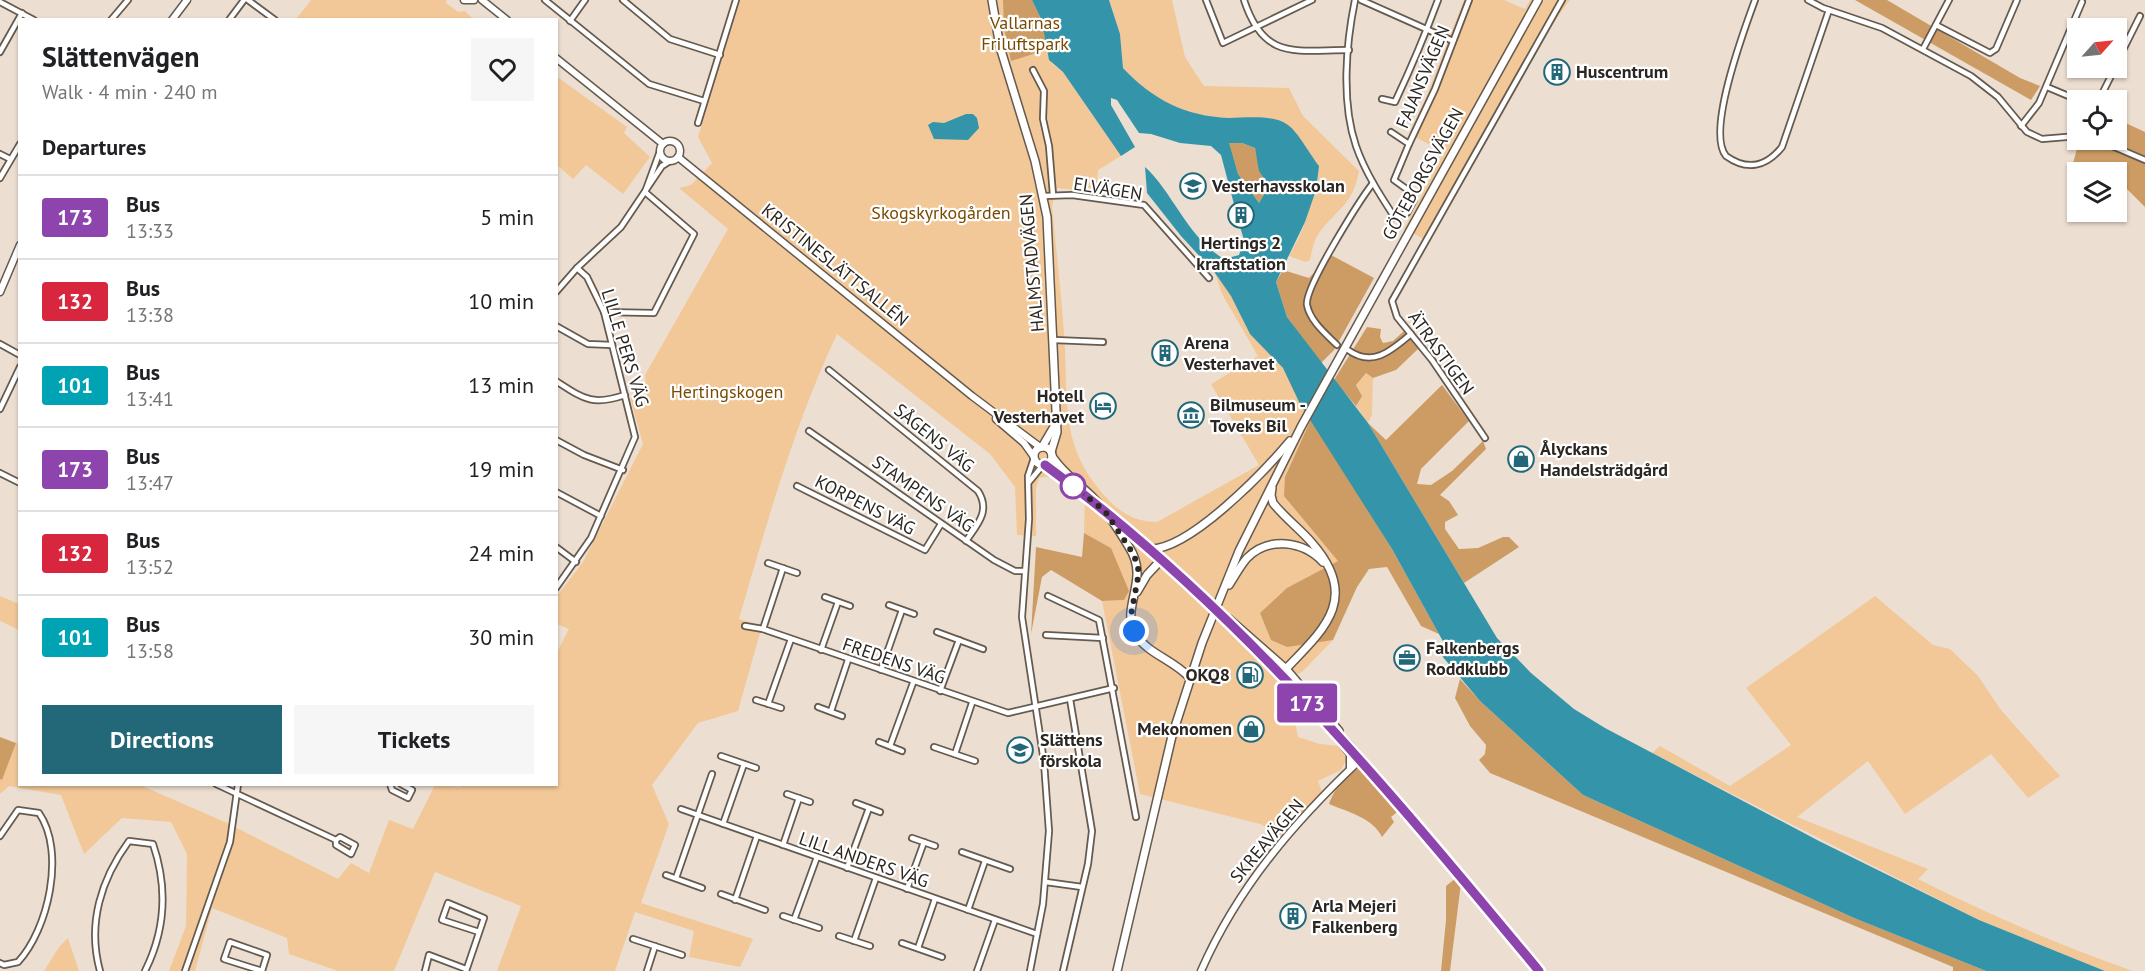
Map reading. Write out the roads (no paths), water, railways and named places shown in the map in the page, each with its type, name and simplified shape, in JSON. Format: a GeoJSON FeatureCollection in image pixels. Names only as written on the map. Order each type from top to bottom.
{"type":"FeatureCollection","features":[{"type":"Feature","properties":{"kind":"main road","name":"HALMSTADVÄGEN"},"geometry":{"type":"LineString","coordinates":[[992,0],[1000,47],[1044,196],[1047,217],[1056,423],[1056,439],[1052,454]]}},
{"type":"Feature","properties":{"kind":"main road","name":"GÖTEBORGSVÄGEN"},"geometry":{"type":"LineString","coordinates":[[1302,424],[1538,0]]}},
{"type":"Feature","properties":{"kind":"main road"},"geometry":{"type":"LineString","coordinates":[[1056,423],[1049,440],[1034,457],[1105,511],[1137,563],[1139,572],[1131,615],[1137,636],[1147,647],[1177,665],[1190,678]]}},
{"type":"Feature","properties":{"kind":"main road"},"geometry":{"type":"LineString","coordinates":[[1117,971],[1163,770],[1190,678],[1221,594],[1302,424]]}},
{"type":"Feature","properties":{"kind":"main road"},"geometry":{"type":"LineString","coordinates":[[1148,549],[1163,549],[1178,540],[1246,490],[1273,463],[1302,424]]}},
{"type":"Feature","properties":{"kind":"main road"},"geometry":{"type":"LineString","coordinates":[[1041,447],[1052,454],[1062,470],[1105,511],[1207,601],[1245,631],[1325,723],[1348,745]]}},
{"type":"Feature","properties":{"kind":"main road"},"geometry":{"type":"LineString","coordinates":[[1044,465],[1052,454]]}},
{"type":"Feature","properties":{"kind":"main road"},"geometry":{"type":"LineString","coordinates":[[1278,472],[1271,491],[1273,503],[1323,556],[1336,583],[1336,594],[1330,619],[1283,672]]}},
{"type":"Feature","properties":{"kind":"main road"},"geometry":{"type":"LineString","coordinates":[[1177,575],[1166,559],[1178,540]]}},
{"type":"Feature","properties":{"kind":"main road"},"geometry":{"type":"LineString","coordinates":[[1221,594],[1248,557],[1270,545],[1286,543],[1300,546],[1314,554],[1331,571]]}},
{"type":"Feature","properties":{"kind":"main road"},"geometry":{"type":"LineString","coordinates":[[1135,594],[1161,560]]}},
{"type":"Feature","properties":{"kind":"main road"},"geometry":{"type":"LineString","coordinates":[[1283,672],[1321,708],[1348,745],[1487,906],[1539,971]]}},
{"type":"Feature","properties":{"kind":"street"},"geometry":{"type":"LineString","coordinates":[[113,18],[128,0]]}},
{"type":"Feature","properties":{"kind":"street"},"geometry":{"type":"LineString","coordinates":[[174,18],[187,0]]}},
{"type":"Feature","properties":{"kind":"street"},"geometry":{"type":"LineString","coordinates":[[231,18],[246,0],[272,18]]}},
{"type":"Feature","properties":{"kind":"street"},"geometry":{"type":"LineString","coordinates":[[464,0],[474,0]]}},
{"type":"Feature","properties":{"kind":"street"},"geometry":{"type":"LineString","coordinates":[[482,0],[504,18]]}},
{"type":"Feature","properties":{"kind":"street"},"geometry":{"type":"LineString","coordinates":[[545,0],[649,84],[704,101]]}},
{"type":"Feature","properties":{"kind":"street"},"geometry":{"type":"LineString","coordinates":[[570,21],[585,0]]}},
{"type":"Feature","properties":{"kind":"street"},"geometry":{"type":"LineString","coordinates":[[622,0],[670,39],[720,55]]}},
{"type":"Feature","properties":{"kind":"street"},"geometry":{"type":"LineString","coordinates":[[698,123],[736,0]]}},
{"type":"Feature","properties":{"kind":"street"},"geometry":{"type":"LineString","coordinates":[[1206,0],[1223,43],[1312,0]]}},
{"type":"Feature","properties":{"kind":"street"},"geometry":{"type":"LineString","coordinates":[[1244,0],[1256,27],[1274,46],[1297,50],[1349,50]]}},
{"type":"Feature","properties":{"kind":"street"},"geometry":{"type":"LineString","coordinates":[[1355,0],[1349,50],[1350,117],[1355,145],[1373,183],[1395,218],[1407,213],[1414,200],[1412,193],[1394,180],[1409,144]]}},
{"type":"Feature","properties":{"kind":"street"},"geometry":{"type":"LineString","coordinates":[[1361,0],[1453,41]]}},
{"type":"Feature","properties":{"kind":"street"},"geometry":{"type":"LineString","coordinates":[[1382,99],[1395,102],[1427,31],[1438,0]]}},
{"type":"Feature","properties":{"kind":"street","name":"FAJANSVÄGEN"},"geometry":{"type":"LineString","coordinates":[[1391,132],[1409,144],[1435,89],[1470,0]]}},
{"type":"Feature","properties":{"kind":"street","name":"ÄTRASTIGEN"},"geometry":{"type":"LineString","coordinates":[[1485,438],[1393,309],[1393,298],[1562,0]]}},
{"type":"Feature","properties":{"kind":"street"},"geometry":{"type":"LineString","coordinates":[[1755,0],[1727,91],[1718,138],[1726,156],[1745,166],[1764,164],[1774,158],[1782,147],[1829,10]]}},
{"type":"Feature","properties":{"kind":"street"},"geometry":{"type":"LineString","coordinates":[[1808,0],[1829,10],[1882,28],[1983,84],[2021,126],[2042,139],[2067,137]]}},
{"type":"Feature","properties":{"kind":"street"},"geometry":{"type":"LineString","coordinates":[[1923,49],[1949,0]]}},
{"type":"Feature","properties":{"kind":"street"},"geometry":{"type":"LineString","coordinates":[[1936,25],[1990,53],[1996,49],[2017,0]]}},
{"type":"Feature","properties":{"kind":"street"},"geometry":{"type":"LineString","coordinates":[[0,2],[31,18]]}},
{"type":"Feature","properties":{"kind":"street"},"geometry":{"type":"LineString","coordinates":[[2021,126],[2039,103],[2047,87],[2082,2]]}},
{"type":"Feature","properties":{"kind":"street"},"geometry":{"type":"LineString","coordinates":[[19,18],[22,13]]}},
{"type":"Feature","properties":{"kind":"street"},"geometry":{"type":"LineString","coordinates":[[2127,43],[2140,16]]}},
{"type":"Feature","properties":{"kind":"street"},"geometry":{"type":"LineString","coordinates":[[0,52],[18,20]]}},
{"type":"Feature","properties":{"kind":"street"},"geometry":{"type":"LineString","coordinates":[[558,60],[663,144]]}},
{"type":"Feature","properties":{"kind":"street"},"geometry":{"type":"LineString","coordinates":[[1033,70],[1044,92],[1043,119],[1049,146],[1053,195]]}},
{"type":"Feature","properties":{"kind":"street"},"geometry":{"type":"LineString","coordinates":[[2047,87],[2067,95]]}},
{"type":"Feature","properties":{"kind":"street"},"geometry":{"type":"LineString","coordinates":[[558,290],[577,268],[621,227],[645,192],[662,166],[678,157],[681,150],[677,143],[670,140],[663,144],[645,192]]}},
{"type":"Feature","properties":{"kind":"street"},"geometry":{"type":"LineString","coordinates":[[0,178],[18,147]]}},
{"type":"Feature","properties":{"kind":"street"},"geometry":{"type":"LineString","coordinates":[[2122,150],[2145,160]]}},
{"type":"Feature","properties":{"kind":"street"},"geometry":{"type":"LineString","coordinates":[[660,151],[663,158],[670,161]]}},
{"type":"Feature","properties":{"kind":"street"},"geometry":{"type":"LineString","coordinates":[[0,154],[10,159]]}},
{"type":"Feature","properties":{"kind":"street","name":"KRISTINESLÄTTSALLÉN"},"geometry":{"type":"LineString","coordinates":[[678,157],[972,396],[1041,447]]}},
{"type":"Feature","properties":{"kind":"street"},"geometry":{"type":"LineString","coordinates":[[1337,345],[1310,314],[1307,299],[1323,265],[1373,183]]}},
{"type":"Feature","properties":{"kind":"street"},"geometry":{"type":"LineString","coordinates":[[604,312],[654,313],[694,234],[645,192]]}},
{"type":"Feature","properties":{"kind":"street","name":"ELVÄGEN"},"geometry":{"type":"LineString","coordinates":[[1044,196],[1095,198],[1144,206],[1209,278]]}},
{"type":"Feature","properties":{"kind":"street"},"geometry":{"type":"LineString","coordinates":[[0,292],[18,250]]}},
{"type":"Feature","properties":{"kind":"street","name":"LILLE PERS VÄG"},"geometry":{"type":"LineString","coordinates":[[577,268],[587,277],[604,312],[634,425],[635,441],[623,470]]}},
{"type":"Feature","properties":{"kind":"street"},"geometry":{"type":"LineString","coordinates":[[558,327],[588,344],[612,345]]}},
{"type":"Feature","properties":{"kind":"street"},"geometry":{"type":"LineString","coordinates":[[1348,350],[1359,357],[1371,359],[1388,353],[1412,334]]}},
{"type":"Feature","properties":{"kind":"street"},"geometry":{"type":"LineString","coordinates":[[1053,340],[1103,342]]}},
{"type":"Feature","properties":{"kind":"street"},"geometry":{"type":"LineString","coordinates":[[0,344],[18,354]]}},
{"type":"Feature","properties":{"kind":"street","name":"SÅGENS VÄG"},"geometry":{"type":"LineString","coordinates":[[829,370],[978,491],[984,513],[966,541]]}},
{"type":"Feature","properties":{"kind":"street"},"geometry":{"type":"LineString","coordinates":[[0,409],[18,371]]}},
{"type":"Feature","properties":{"kind":"street"},"geometry":{"type":"LineString","coordinates":[[558,382],[585,397],[601,402],[625,395]]}},
{"type":"Feature","properties":{"kind":"street","name":"KRISTINESLÄTTSALLÉN"},"geometry":{"type":"LineString","coordinates":[[972,396],[1024,443],[1034,457]]}},
{"type":"Feature","properties":{"kind":"street","name":"STAMPENS VÄG"},"geometry":{"type":"LineString","coordinates":[[809,431],[1006,568],[1025,572]]}},
{"type":"Feature","properties":{"kind":"street"},"geometry":{"type":"LineString","coordinates":[[558,441],[584,455],[623,470],[576,562],[558,585]]}},
{"type":"Feature","properties":{"kind":"street"},"geometry":{"type":"LineString","coordinates":[[1030,971],[1046,882],[1048,802],[1023,626],[1029,470],[1034,457]]}},
{"type":"Feature","properties":{"kind":"street"},"geometry":{"type":"LineString","coordinates":[[1029,482],[1044,465]]}},
{"type":"Feature","properties":{"kind":"street"},"geometry":{"type":"LineString","coordinates":[[0,473],[18,482]]}},
{"type":"Feature","properties":{"kind":"street","name":"KORPENS VÄG"},"geometry":{"type":"LineString","coordinates":[[797,486],[925,550],[941,524]]}},
{"type":"Feature","properties":{"kind":"street"},"geometry":{"type":"LineString","coordinates":[[558,493],[601,516]]}},
{"type":"Feature","properties":{"kind":"street"},"geometry":{"type":"LineString","coordinates":[[558,548],[576,562]]}},
{"type":"Feature","properties":{"kind":"street"},"geometry":{"type":"LineString","coordinates":[[768,563],[797,573]]}},
{"type":"Feature","properties":{"kind":"street"},"geometry":{"type":"LineString","coordinates":[[763,629],[783,568]]}},
{"type":"Feature","properties":{"kind":"street"},"geometry":{"type":"LineString","coordinates":[[1048,596],[1099,620],[1114,688],[1136,817]]}},
{"type":"Feature","properties":{"kind":"street"},"geometry":{"type":"LineString","coordinates":[[825,597],[850,606]]}},
{"type":"Feature","properties":{"kind":"street"},"geometry":{"type":"LineString","coordinates":[[821,650],[838,602]]}},
{"type":"Feature","properties":{"kind":"street"},"geometry":{"type":"LineString","coordinates":[[889,605],[914,614]]}},
{"type":"Feature","properties":{"kind":"street"},"geometry":{"type":"LineString","coordinates":[[880,670],[903,610]]}},
{"type":"Feature","properties":{"kind":"street","name":"FREDENS VÄG"},"geometry":{"type":"LineString","coordinates":[[746,626],[763,629],[972,703],[1008,713],[1114,688]]}},
{"type":"Feature","properties":{"kind":"street"},"geometry":{"type":"LineString","coordinates":[[937,632],[983,649]]}},
{"type":"Feature","properties":{"kind":"street"},"geometry":{"type":"LineString","coordinates":[[1046,635],[1103,638]]}},
{"type":"Feature","properties":{"kind":"street"},"geometry":{"type":"LineString","coordinates":[[768,704],[791,639]]}},
{"type":"Feature","properties":{"kind":"street"},"geometry":{"type":"LineString","coordinates":[[940,691],[959,640]]}},
{"type":"Feature","properties":{"kind":"street"},"geometry":{"type":"LineString","coordinates":[[831,711],[849,660]]}},
{"type":"Feature","properties":{"kind":"street"},"geometry":{"type":"LineString","coordinates":[[890,746],[913,682]]}},
{"type":"Feature","properties":{"kind":"street"},"geometry":{"type":"LineString","coordinates":[[1064,971],[1090,852],[1091,821],[1070,699]]}},
{"type":"Feature","properties":{"kind":"street"},"geometry":{"type":"LineString","coordinates":[[756,700],[781,708]]}},
{"type":"Feature","properties":{"kind":"street"},"geometry":{"type":"LineString","coordinates":[[955,754],[972,703]]}},
{"type":"Feature","properties":{"kind":"street"},"geometry":{"type":"LineString","coordinates":[[818,707],[842,716]]}},
{"type":"Feature","properties":{"kind":"street"},"geometry":{"type":"LineString","coordinates":[[1325,723],[1350,754],[1350,769]]}},
{"type":"Feature","properties":{"kind":"street"},"geometry":{"type":"LineString","coordinates":[[879,742],[902,751]]}},
{"type":"Feature","properties":{"kind":"street"},"geometry":{"type":"LineString","coordinates":[[934,747],[975,761]]}},
{"type":"Feature","properties":{"kind":"street"},"geometry":{"type":"LineString","coordinates":[[720,756],[756,768]]}},
{"type":"Feature","properties":{"kind":"street","name":"SKREAVÄGEN"},"geometry":{"type":"LineString","coordinates":[[1201,971],[1216,936],[1248,883],[1268,857],[1360,759]]}},
{"type":"Feature","properties":{"kind":"street"},"geometry":{"type":"LineString","coordinates":[[723,824],[744,764]]}},
{"type":"Feature","properties":{"kind":"street"},"geometry":{"type":"LineString","coordinates":[[676,878],[712,774]]}},
{"type":"Feature","properties":{"kind":"street"},"geometry":{"type":"LineString","coordinates":[[220,786],[336,840]]}},
{"type":"Feature","properties":{"kind":"street"},"geometry":{"type":"LineString","coordinates":[[185,971],[230,842],[238,786]]}},
{"type":"Feature","properties":{"kind":"street"},"geometry":{"type":"LineString","coordinates":[[392,786],[392,790],[408,798],[412,790],[404,786]]}},
{"type":"Feature","properties":{"kind":"street"},"geometry":{"type":"LineString","coordinates":[[787,794],[810,802]]}},
{"type":"Feature","properties":{"kind":"street"},"geometry":{"type":"LineString","coordinates":[[783,845],[799,798]]}},
{"type":"Feature","properties":{"kind":"street"},"geometry":{"type":"LineString","coordinates":[[856,803],[880,812]]}},
{"type":"Feature","properties":{"kind":"street"},"geometry":{"type":"LineString","coordinates":[[847,868],[869,808]]}},
{"type":"Feature","properties":{"kind":"street","name":"LILL ANDERS VÄG"},"geometry":{"type":"LineString","coordinates":[[681,809],[1037,934]]}},
{"type":"Feature","properties":{"kind":"street"},"geometry":{"type":"LineString","coordinates":[[0,836],[15,812],[29,811],[41,815],[51,853],[50,892],[40,928],[23,957],[15,964],[2,964],[3,971]]}},
{"type":"Feature","properties":{"kind":"street"},"geometry":{"type":"LineString","coordinates":[[735,900],[757,837]]}},
{"type":"Feature","properties":{"kind":"street"},"geometry":{"type":"LineString","coordinates":[[912,838],[935,846]]}},
{"type":"Feature","properties":{"kind":"street"},"geometry":{"type":"LineString","coordinates":[[100,971],[95,930],[100,894],[113,864],[129,841],[153,844],[161,872],[164,900],[158,940],[145,971]]}},
{"type":"Feature","properties":{"kind":"street"},"geometry":{"type":"LineString","coordinates":[[907,889],[924,842]]}},
{"type":"Feature","properties":{"kind":"street"},"geometry":{"type":"LineString","coordinates":[[962,852],[1010,869]]}},
{"type":"Feature","properties":{"kind":"street"},"geometry":{"type":"LineString","coordinates":[[794,920],[816,857]]}},
{"type":"Feature","properties":{"kind":"street"},"geometry":{"type":"LineString","coordinates":[[968,910],[985,861]]}},
{"type":"Feature","properties":{"kind":"street"},"geometry":{"type":"LineString","coordinates":[[666,875],[702,888]]}},
{"type":"Feature","properties":{"kind":"street"},"geometry":{"type":"LineString","coordinates":[[854,941],[876,878]]}},
{"type":"Feature","properties":{"kind":"street"},"geometry":{"type":"LineString","coordinates":[[1046,882],[1082,887]]}},
{"type":"Feature","properties":{"kind":"street"},"geometry":{"type":"LineString","coordinates":[[721,894],[765,910]]}},
{"type":"Feature","properties":{"kind":"street"},"geometry":{"type":"LineString","coordinates":[[918,948],[935,899]]}},
{"type":"Feature","properties":{"kind":"street"},"geometry":{"type":"LineString","coordinates":[[425,971],[429,955],[466,970],[484,918],[448,903],[442,920],[479,932]]}},
{"type":"Feature","properties":{"kind":"street"},"geometry":{"type":"LineString","coordinates":[[783,916],[819,928]]}},
{"type":"Feature","properties":{"kind":"street"},"geometry":{"type":"LineString","coordinates":[[977,971],[994,920]]}},
{"type":"Feature","properties":{"kind":"street"},"geometry":{"type":"LineString","coordinates":[[839,936],[870,946]]}},
{"type":"Feature","properties":{"kind":"street"},"geometry":{"type":"LineString","coordinates":[[633,939],[682,955]]}},
{"type":"Feature","properties":{"kind":"street"},"geometry":{"type":"LineString","coordinates":[[230,942],[267,955],[262,971],[224,959],[230,942]]}},
{"type":"Feature","properties":{"kind":"street"},"geometry":{"type":"LineString","coordinates":[[902,943],[942,957]]}},
{"type":"Feature","properties":{"kind":"street"},"geometry":{"type":"LineString","coordinates":[[647,971],[655,946]]}},
{"type":"Feature","properties":{"kind":"water"},"geometry":{"type":"Polygon","coordinates":[[[1032,0],[1109,0],[1120,34],[1123,68],[1146,89],[1171,104],[1198,114],[1213,117],[1275,119],[1292,128],[1300,138],[1319,166],[1316,190],[1305,222],[1276,282],[1287,317],[1368,423],[1497,638],[1531,673],[1574,709],[1605,728],[1819,841],[1979,920],[2105,971],[1986,971],[1854,918],[1583,795],[1480,701],[1442,656],[1445,645],[1392,549],[1300,404],[1283,368],[1250,334],[1231,296],[1215,273],[1181,236],[1147,193],[1145,167],[1164,189],[1190,227],[1211,250],[1224,259],[1239,255],[1244,240],[1238,220],[1245,218],[1241,201],[1242,211],[1238,212],[1235,208],[1221,155],[1211,146],[1180,143],[1151,134],[1139,133],[1117,100],[1111,98],[1111,105],[1135,147],[1121,156],[1063,72],[1049,60],[1042,21],[1032,0]],[[1229,143],[1238,174],[1259,203],[1269,186],[1259,171],[1255,148],[1242,143],[1229,143]]]}},
{"type":"Feature","properties":{"kind":"water"},"geometry":{"type":"Polygon","coordinates":[[[966,114],[973,114],[977,118],[979,128],[968,140],[934,139],[928,125],[933,122],[944,123],[966,114]]]}},
{"type":"Feature","properties":{"kind":"place","name":"Huscentrum"},"geometry":{"type":"Point","coordinates":[1557,72]}},
{"type":"Feature","properties":{"kind":"place","name":"Vesterhavsskolan"},"geometry":{"type":"Point","coordinates":[1193,186]}},
{"type":"Feature","properties":{"kind":"place","name":"Hertings 2 kraftstation"},"geometry":{"type":"Point","coordinates":[1241,215]}},
{"type":"Feature","properties":{"kind":"place","name":"Arena Vesterhavet"},"geometry":{"type":"Point","coordinates":[1165,353]}},
{"type":"Feature","properties":{"kind":"place","name":"Hotell Vesterhavet"},"geometry":{"type":"Point","coordinates":[1103,406]}},
{"type":"Feature","properties":{"kind":"place","name":"Bilmuseum - Toveks Bil"},"geometry":{"type":"Point","coordinates":[1191,415]}},
{"type":"Feature","properties":{"kind":"place","name":"Ålyckans Handelsträdgård"},"geometry":{"type":"Point","coordinates":[1521,459]}},
{"type":"Feature","properties":{"kind":"place","name":"Falkenbergs Roddklubb"},"geometry":{"type":"Point","coordinates":[1407,658]}},
{"type":"Feature","properties":{"kind":"place","name":"OKQ8"},"geometry":{"type":"Point","coordinates":[1250,675]}},
{"type":"Feature","properties":{"kind":"place","name":"Mekonomen"},"geometry":{"type":"Point","coordinates":[1251,729]}},
{"type":"Feature","properties":{"kind":"place","name":"Slättens förskola"},"geometry":{"type":"Point","coordinates":[1020,750]}},
{"type":"Feature","properties":{"kind":"place","name":"Arla Mejeri Falkenberg"},"geometry":{"type":"Point","coordinates":[1293,916]}},
{"type":"Feature","properties":{"kind":"park label","name":"Vallarnas Friluftspark"},"geometry":{"type":"Point","coordinates":[1025,33]}},
{"type":"Feature","properties":{"kind":"park label","name":"Skogskyrkogården"},"geometry":{"type":"Point","coordinates":[941,213]}},
{"type":"Feature","properties":{"kind":"park label","name":"Hertingskogen"},"geometry":{"type":"Point","coordinates":[727,392]}}]}
